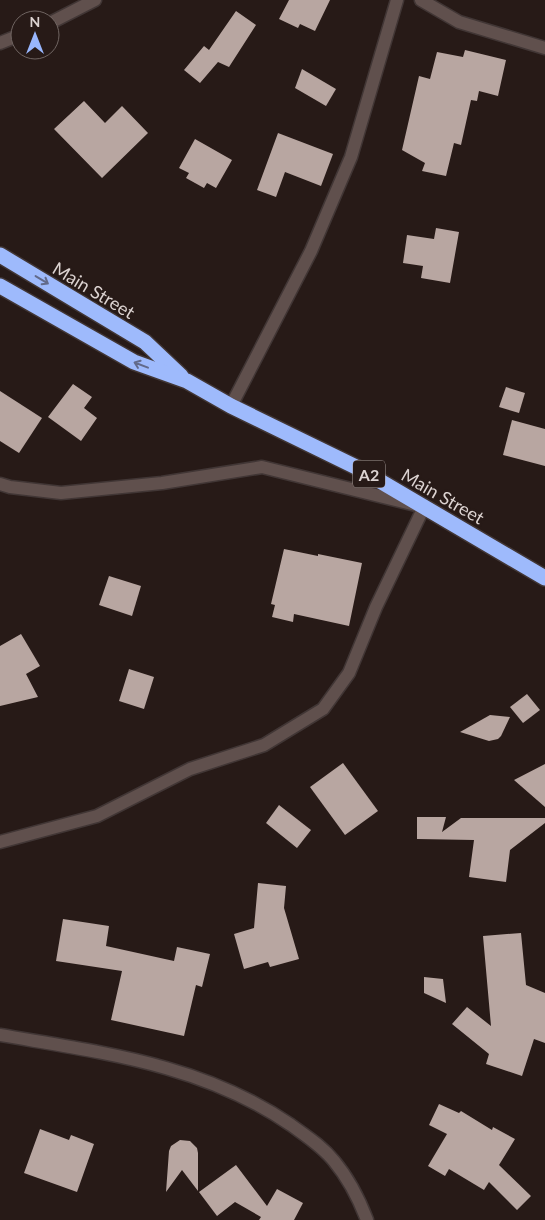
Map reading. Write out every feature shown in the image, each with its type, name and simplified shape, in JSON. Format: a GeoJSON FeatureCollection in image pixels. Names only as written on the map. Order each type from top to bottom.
{"type":"FeatureCollection","features":[{"type":"Feature","properties":{"kind":"highway","name":"Main Street"},"geometry":{"type":"LineString","coordinates":[[0,255],[145,342],[187,381]]}},
{"type":"Feature","properties":{"kind":"highway","name":"Main Street"},"geometry":{"type":"LineString","coordinates":[[0,286],[134,362],[187,381],[231,406],[356,467],[545,578]]}},
{"type":"Feature","properties":{"kind":"street"},"geometry":{"type":"LineString","coordinates":[[60,18],[95,0]]}},
{"type":"Feature","properties":{"kind":"street"},"geometry":{"type":"LineString","coordinates":[[231,406],[312,251],[347,166],[397,0]]}},
{"type":"Feature","properties":{"kind":"street"},"geometry":{"type":"LineString","coordinates":[[421,0],[459,22],[545,48]]}},
{"type":"Feature","properties":{"kind":"street"},"geometry":{"type":"LineString","coordinates":[[0,484],[10,488],[61,493],[162,483],[262,467],[424,507],[376,607],[349,674],[322,709],[264,745],[190,769],[96,816],[0,842]]}},
{"type":"Feature","properties":{"kind":"street"},"geometry":{"type":"LineString","coordinates":[[0,1036],[126,1057],[179,1071],[233,1092],[274,1114],[314,1141],[334,1160],[356,1193],[367,1220]]}},
{"type":"Feature","properties":{"kind":"building"},"geometry":{"type":"Polygon","coordinates":[[[289,0],[330,0],[315,31],[300,24],[298,28],[279,19],[289,0]]]}},
{"type":"Feature","properties":{"kind":"building"},"geometry":{"type":"Polygon","coordinates":[[[236,11],[256,25],[229,67],[218,62],[200,83],[184,70],[204,46],[209,50],[236,11]]]}},
{"type":"Feature","properties":{"kind":"building"},"geometry":{"type":"Polygon","coordinates":[[[465,50],[506,60],[498,96],[479,91],[477,101],[471,100],[461,145],[454,143],[446,176],[422,171],[425,163],[402,150],[419,76],[430,79],[437,52],[463,57],[465,50]]]}},
{"type":"Feature","properties":{"kind":"building"},"geometry":{"type":"Polygon","coordinates":[[[302,69],[336,89],[326,106],[295,88],[302,69]]]}},
{"type":"Feature","properties":{"kind":"building"},"geometry":{"type":"Polygon","coordinates":[[[84,101],[105,123],[122,106],[148,133],[102,178],[54,129],[84,101]]]}},
{"type":"Feature","properties":{"kind":"building"},"geometry":{"type":"Polygon","coordinates":[[[278,133],[333,154],[321,186],[285,172],[276,197],[257,190],[278,133]]]}},
{"type":"Feature","properties":{"kind":"building"},"geometry":{"type":"Polygon","coordinates":[[[195,139],[232,160],[216,188],[207,183],[204,188],[186,178],[189,173],[179,168],[195,139]]]}},
{"type":"Feature","properties":{"kind":"building"},"geometry":{"type":"Polygon","coordinates":[[[436,228],[459,232],[450,283],[421,278],[423,266],[403,263],[407,235],[434,239],[436,228]]]}},
{"type":"Feature","properties":{"kind":"building"},"geometry":{"type":"Polygon","coordinates":[[[73,384],[92,397],[84,408],[97,418],[81,441],[48,417],[73,384]]]}},
{"type":"Feature","properties":{"kind":"building"},"geometry":{"type":"Polygon","coordinates":[[[506,387],[525,393],[519,413],[499,407],[506,387]]]}},
{"type":"Feature","properties":{"kind":"building"},"geometry":{"type":"Polygon","coordinates":[[[0,391],[42,418],[19,453],[0,441],[0,391]]]}},
{"type":"Feature","properties":{"kind":"building"},"geometry":{"type":"Polygon","coordinates":[[[512,420],[545,429],[545,466],[503,455],[512,420]]]}},
{"type":"Feature","properties":{"kind":"building"},"geometry":{"type":"Polygon","coordinates":[[[284,549],[362,563],[349,626],[294,614],[293,622],[272,617],[275,605],[271,604],[284,549]]]}},
{"type":"Feature","properties":{"kind":"building"},"geometry":{"type":"Polygon","coordinates":[[[109,576],[141,586],[132,616],[99,605],[109,576]]]}},
{"type":"Feature","properties":{"kind":"building"},"geometry":{"type":"Polygon","coordinates":[[[21,634],[40,666],[26,674],[38,697],[0,706],[0,646],[21,634]]]}},
{"type":"Feature","properties":{"kind":"building"},"geometry":{"type":"Polygon","coordinates":[[[129,669],[154,677],[144,709],[119,701],[129,669]]]}},
{"type":"Feature","properties":{"kind":"building"},"geometry":{"type":"Polygon","coordinates":[[[527,694],[540,710],[523,723],[510,707],[527,694]]]}},
{"type":"Feature","properties":{"kind":"building"},"geometry":{"type":"Polygon","coordinates":[[[490,715],[510,717],[498,739],[489,741],[460,732],[490,715]]]}},
{"type":"Feature","properties":{"kind":"building"},"geometry":{"type":"Polygon","coordinates":[[[343,763],[378,811],[345,835],[310,787],[343,763]]]}},
{"type":"Feature","properties":{"kind":"building"},"geometry":{"type":"Polygon","coordinates":[[[545,764],[545,807],[514,780],[545,764]]]}},
{"type":"Feature","properties":{"kind":"building"},"geometry":{"type":"Polygon","coordinates":[[[279,805],[311,830],[297,848],[266,823],[279,805]]]}},
{"type":"Feature","properties":{"kind":"building"},"geometry":{"type":"Polygon","coordinates":[[[417,817],[446,817],[442,832],[461,818],[545,818],[545,823],[510,850],[506,882],[469,877],[474,840],[417,839],[417,817]]]}},
{"type":"Feature","properties":{"kind":"building"},"geometry":{"type":"Polygon","coordinates":[[[258,883],[286,886],[284,908],[299,959],[270,967],[268,962],[244,969],[234,934],[254,928],[258,883]]]}},
{"type":"Feature","properties":{"kind":"building"},"geometry":{"type":"Polygon","coordinates":[[[63,919],[109,926],[106,946],[174,961],[177,947],[210,954],[202,987],[196,985],[184,1036],[111,1020],[122,971],[56,961],[63,919]]]}},
{"type":"Feature","properties":{"kind":"building"},"geometry":{"type":"Polygon","coordinates":[[[521,933],[526,985],[545,993],[545,1043],[534,1039],[522,1076],[486,1064],[489,1054],[452,1024],[467,1007],[491,1026],[483,936],[521,933]]]}},
{"type":"Feature","properties":{"kind":"building"},"geometry":{"type":"Polygon","coordinates":[[[424,977],[443,979],[446,1003],[424,993],[424,977]]]}},
{"type":"Feature","properties":{"kind":"building"},"geometry":{"type":"Polygon","coordinates":[[[439,1104],[459,1113],[461,1111],[492,1130],[493,1127],[515,1139],[499,1165],[531,1196],[517,1210],[489,1182],[484,1190],[449,1169],[445,1176],[428,1166],[447,1134],[429,1125],[439,1104]]]}},
{"type":"Feature","properties":{"kind":"building"},"geometry":{"type":"Polygon","coordinates":[[[40,1129],[69,1140],[71,1135],[94,1144],[77,1192],[24,1173],[40,1129]]]}},
{"type":"Feature","properties":{"kind":"building"},"geometry":{"type":"Polygon","coordinates":[[[180,1140],[190,1141],[197,1148],[198,1191],[182,1170],[166,1192],[169,1151],[171,1146],[180,1140]]]}},
{"type":"Feature","properties":{"kind":"building"},"geometry":{"type":"Polygon","coordinates":[[[236,1165],[267,1206],[277,1189],[303,1203],[294,1220],[259,1220],[261,1217],[235,1202],[217,1216],[199,1192],[236,1165]]]}}]}
